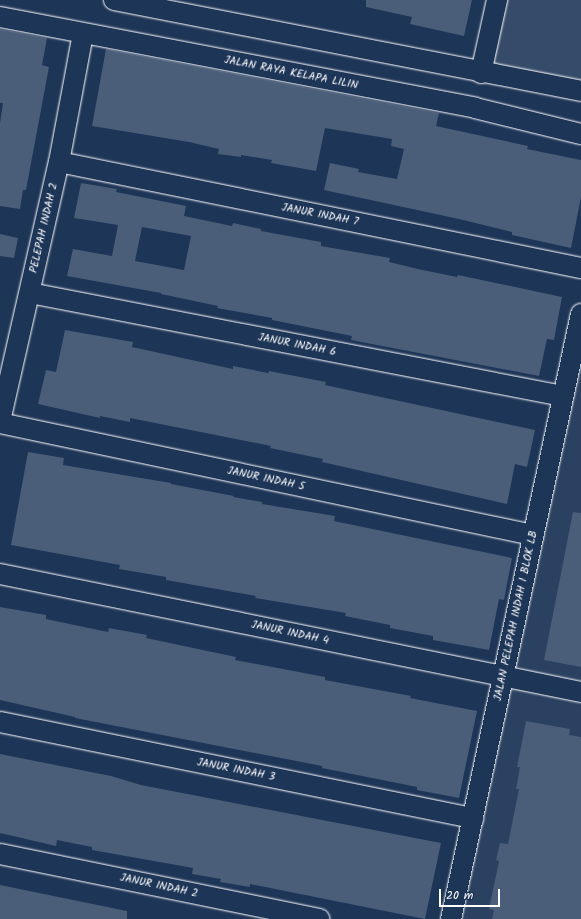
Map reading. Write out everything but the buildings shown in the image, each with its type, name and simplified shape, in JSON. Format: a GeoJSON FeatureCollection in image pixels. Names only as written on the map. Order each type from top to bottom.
{"type":"FeatureCollection","features":[{"type":"Feature","properties":{"kind":"street"},"geometry":{"type":"LineString","coordinates":[[114,0],[481,72],[581,90]]}},
{"type":"Feature","properties":{"kind":"street"},"geometry":{"type":"LineString","coordinates":[[481,72],[497,0]]}},
{"type":"Feature","properties":{"kind":"street","name":"JALAN RAYA KELAPA LILIN"},"geometry":{"type":"LineString","coordinates":[[0,17],[475,108],[581,134]]}},
{"type":"Feature","properties":{"kind":"street","name":"PELEPAH INDAH 2"},"geometry":{"type":"LineString","coordinates":[[0,422],[59,162],[83,34]]}},
{"type":"Feature","properties":{"kind":"street","name":"JANUR INDAH 7"},"geometry":{"type":"LineString","coordinates":[[59,162],[581,268]]}},
{"type":"Feature","properties":{"kind":"street","name":"JANUR INDAH 6"},"geometry":{"type":"LineString","coordinates":[[30,293],[563,396]]}},
{"type":"Feature","properties":{"kind":"street","name":"JALAN PELEPAH INDAH 1 BLOK LB"},"geometry":{"type":"LineString","coordinates":[[451,919],[581,314]]}},
{"type":"Feature","properties":{"kind":"street","name":"JANUR INDAH 5"},"geometry":{"type":"LineString","coordinates":[[0,422],[533,535]]}},
{"type":"Feature","properties":{"kind":"street","name":"JANUR INDAH 4"},"geometry":{"type":"LineString","coordinates":[[0,574],[581,692]]}},
{"type":"Feature","properties":{"kind":"street","name":"JANUR INDAH 3"},"geometry":{"type":"LineString","coordinates":[[0,722],[473,818]]}},
{"type":"Feature","properties":{"kind":"street","name":"JANUR INDAH 2"},"geometry":{"type":"LineString","coordinates":[[0,854],[319,919]]}},
{"type":"Feature","properties":{"kind":"shaded area"},"geometry":{"type":"Polygon","coordinates":[[[499,0],[581,0],[581,86],[483,69],[499,0]]]}},
{"type":"Feature","properties":{"kind":"shaded area"},"geometry":{"type":"Polygon","coordinates":[[[581,317],[581,919],[453,919],[581,317]]]}}]}
